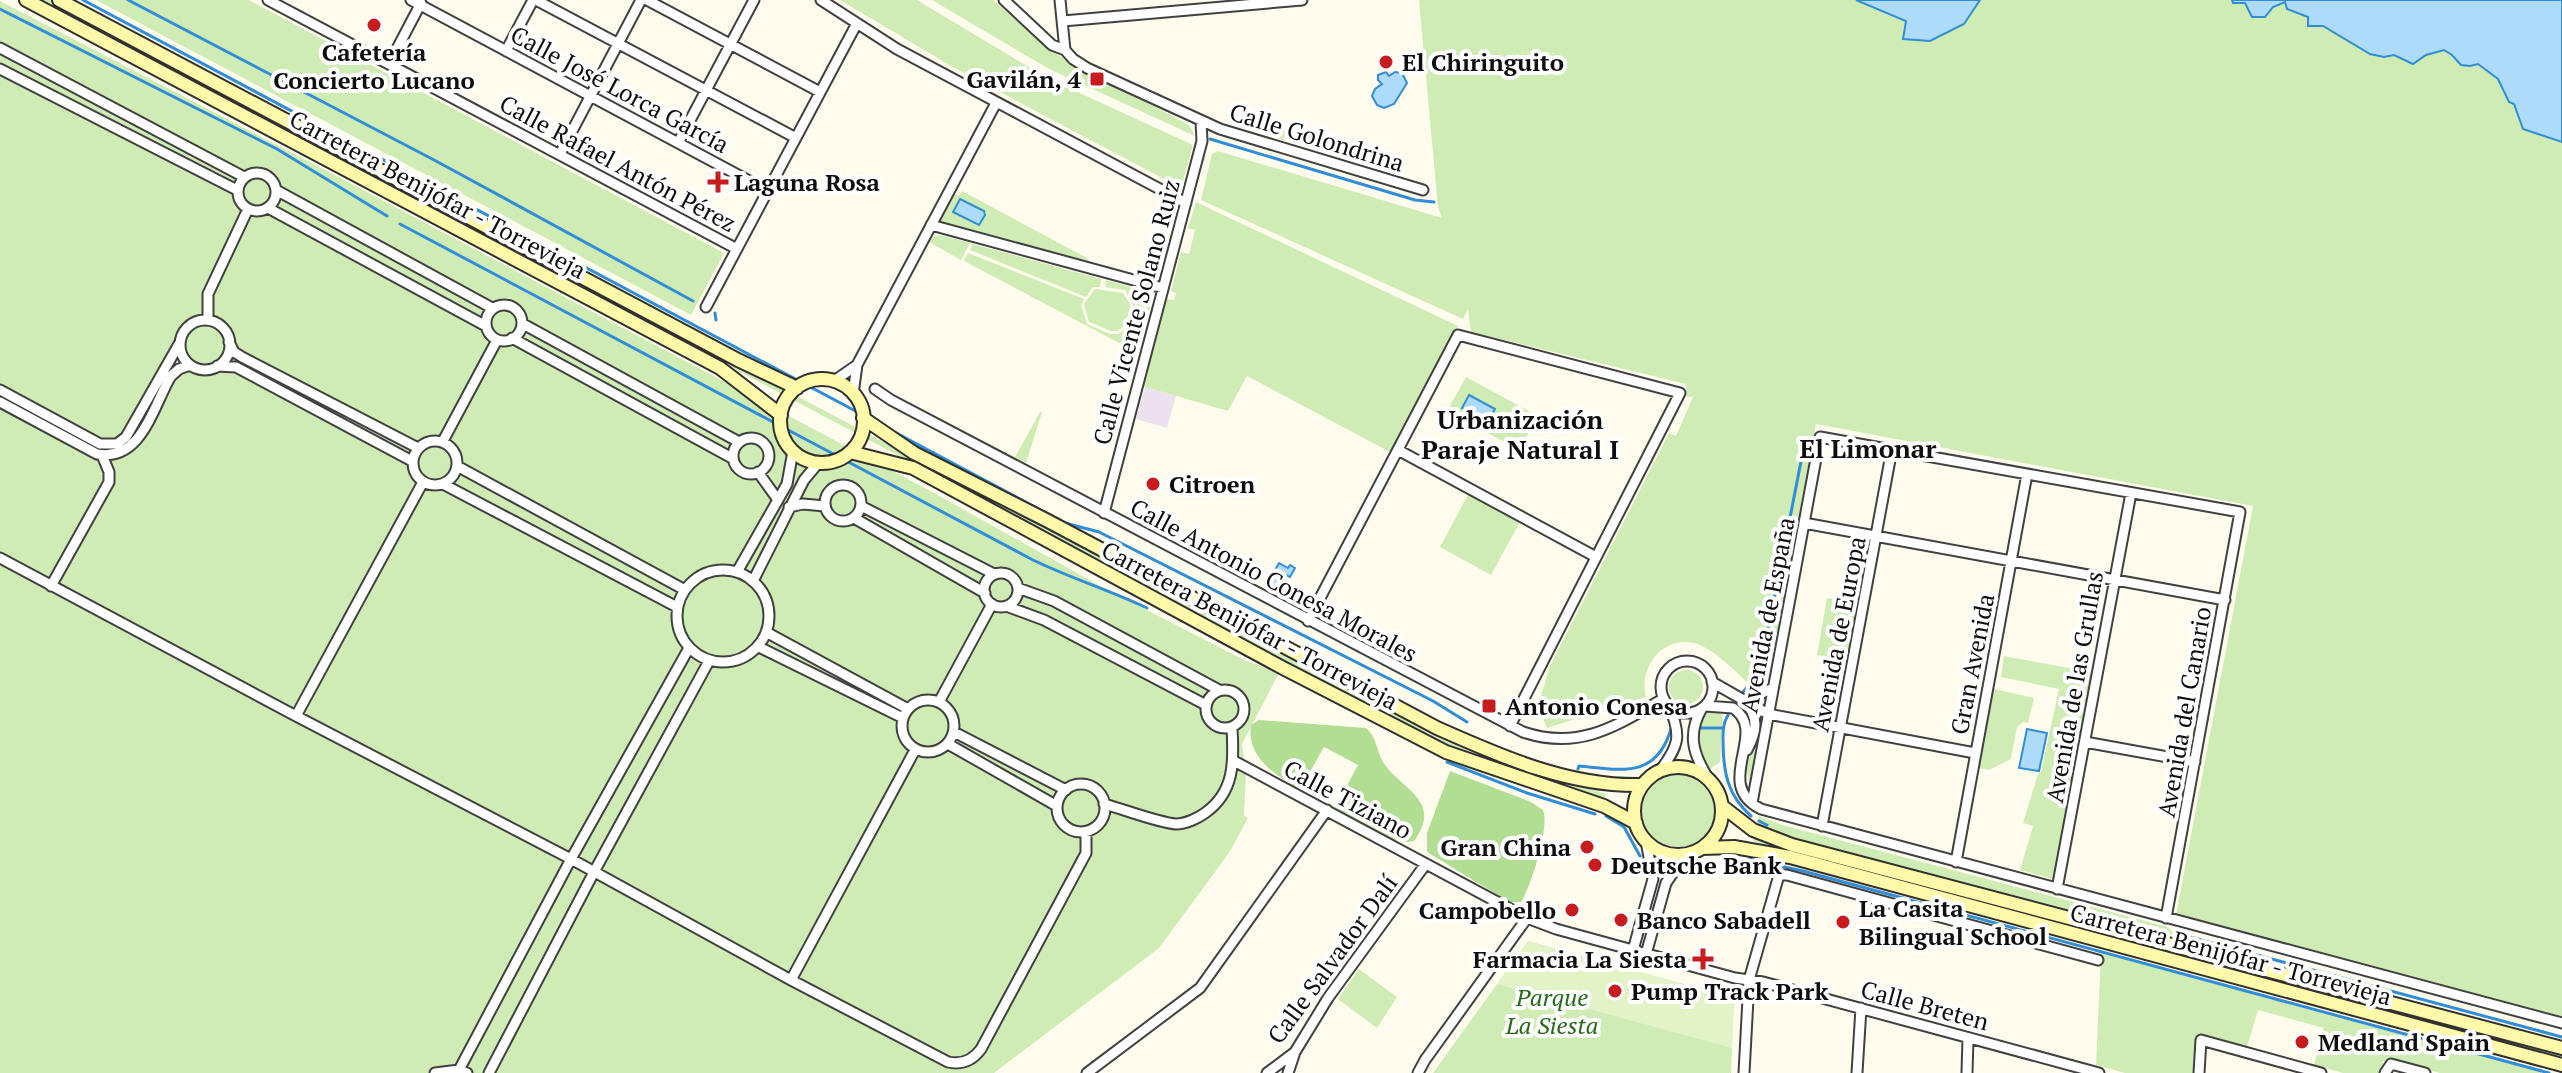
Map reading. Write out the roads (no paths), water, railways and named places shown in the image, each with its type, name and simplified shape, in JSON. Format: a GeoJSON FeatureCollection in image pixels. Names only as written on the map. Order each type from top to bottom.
{"type":"FeatureCollection","features":[{"type":"Feature","properties":{"kind":"main road","name":"Carretera Benijófar - Torrevieja"},"geometry":{"type":"LineString","coordinates":[[26,0],[720,368],[781,415]]}},
{"type":"Feature","properties":{"kind":"main road","name":"Carretera Benijófar - Torrevieja"},"geometry":{"type":"LineString","coordinates":[[59,0],[738,360],[797,388]]}},
{"type":"Feature","properties":{"kind":"main road"},"geometry":{"type":"LineString","coordinates":[[812,380],[834,381],[859,401],[863,418],[859,441],[850,452],[838,459],[819,462],[798,456],[793,451],[782,434],[781,415],[789,395],[797,388],[812,380]]}},
{"type":"Feature","properties":{"kind":"main road","name":"Carretera Benijófar - Torrevieja"},"geometry":{"type":"LineString","coordinates":[[863,418],[914,453],[1437,728],[1490,752],[1579,781],[1610,786],[1642,785]]}},
{"type":"Feature","properties":{"kind":"main road","name":"Carretera Benijófar - Torrevieja"},"geometry":{"type":"LineString","coordinates":[[850,452],[913,468],[1283,668],[1446,752],[1604,806],[1636,823]]}},
{"type":"Feature","properties":{"kind":"main road"},"geometry":{"type":"LineString","coordinates":[[1671,767],[1684,767],[1708,778],[1718,791],[1722,806],[1720,827],[1702,848],[1685,855],[1663,853],[1646,841],[1636,823],[1636,800],[1642,785],[1659,772],[1671,767]]}},
{"type":"Feature","properties":{"kind":"main road","name":"Carretera Benijófar - Torrevieja"},"geometry":{"type":"LineString","coordinates":[[1722,806],[1753,830],[1792,845],[2562,1048]]}},
{"type":"Feature","properties":{"kind":"main road","name":"Carretera Benijófar - Torrevieja"},"geometry":{"type":"LineString","coordinates":[[1702,848],[1734,847],[1790,857],[2562,1065]]}},
{"type":"Feature","properties":{"kind":"street","name":"Calle Rafael Antón Pérez"},"geometry":{"type":"LineString","coordinates":[[268,0],[737,249]]}},
{"type":"Feature","properties":{"kind":"street"},"geometry":{"type":"LineString","coordinates":[[506,51],[534,0],[796,138]]}},
{"type":"Feature","properties":{"kind":"street"},"geometry":{"type":"LineString","coordinates":[[560,154],[644,0],[820,92]]}},
{"type":"Feature","properties":{"kind":"street"},"geometry":{"type":"LineString","coordinates":[[678,143],[754,0]]}},
{"type":"Feature","properties":{"kind":"street"},"geometry":{"type":"LineString","coordinates":[[821,0],[856,25],[996,103],[1186,203]]}},
{"type":"Feature","properties":{"kind":"street","name":"Calle Golondrina"},"geometry":{"type":"LineString","coordinates":[[1004,0],[1047,41],[1065,50],[1087,68],[1201,121],[1423,190]]}},
{"type":"Feature","properties":{"kind":"street"},"geometry":{"type":"LineString","coordinates":[[1060,0],[1065,50]]}},
{"type":"Feature","properties":{"kind":"street"},"geometry":{"type":"LineString","coordinates":[[1063,21],[1302,0]]}},
{"type":"Feature","properties":{"kind":"street"},"geometry":{"type":"LineString","coordinates":[[389,64],[418,2]]}},
{"type":"Feature","properties":{"kind":"street","name":"Calle José Lorca García"},"geometry":{"type":"LineString","coordinates":[[418,2],[768,191]]}},
{"type":"Feature","properties":{"kind":"street"},"geometry":{"type":"LineString","coordinates":[[706,307],[856,25]]}},
{"type":"Feature","properties":{"kind":"street"},"geometry":{"type":"LineString","coordinates":[[0,48],[244,177]]}},
{"type":"Feature","properties":{"kind":"street"},"geometry":{"type":"LineString","coordinates":[[0,69],[237,190]]}},
{"type":"Feature","properties":{"kind":"street"},"geometry":{"type":"LineString","coordinates":[[853,394],[857,365],[996,103]]}},
{"type":"Feature","properties":{"kind":"street","name":"Calle Vicente Solano Ruiz"},"geometry":{"type":"LineString","coordinates":[[1104,513],[1203,136],[1201,121]]}},
{"type":"Feature","properties":{"kind":"street"},"geometry":{"type":"LineString","coordinates":[[254,172],[273,180],[276,190],[275,200],[268,208],[258,211],[248,209],[240,201],[237,190],[244,177],[254,172]]}},
{"type":"Feature","properties":{"kind":"street"},"geometry":{"type":"LineString","coordinates":[[276,190],[492,308]]}},
{"type":"Feature","properties":{"kind":"street"},"geometry":{"type":"LineString","coordinates":[[268,208],[486,326]]}},
{"type":"Feature","properties":{"kind":"street"},"geometry":{"type":"LineString","coordinates":[[208,319],[208,294],[248,209]]}},
{"type":"Feature","properties":{"kind":"street"},"geometry":{"type":"LineString","coordinates":[[931,225],[1163,288]]}},
{"type":"Feature","properties":{"kind":"street"},"geometry":{"type":"LineString","coordinates":[[732,458],[735,446],[744,438],[757,438],[766,446],[769,459],[758,472],[741,472],[732,458],[512,338],[497,340],[486,326],[487,316],[492,308],[501,304],[510,305],[518,311],[523,324],[739,442]]}},
{"type":"Feature","properties":{"kind":"street"},"geometry":{"type":"LineString","coordinates":[[0,390],[100,444],[117,444],[126,437],[183,333],[191,324],[208,319],[224,328],[234,352],[242,357],[418,448]]}},
{"type":"Feature","properties":{"kind":"street"},"geometry":{"type":"LineString","coordinates":[[512,338],[523,324]]}},
{"type":"Feature","properties":{"kind":"street"},"geometry":{"type":"LineString","coordinates":[[1308,621],[1458,335],[1680,393],[1510,726]]}},
{"type":"Feature","properties":{"kind":"street"},"geometry":{"type":"LineString","coordinates":[[443,441],[497,340]]}},
{"type":"Feature","properties":{"kind":"street"},"geometry":{"type":"LineString","coordinates":[[217,366],[229,351],[229,342]]}},
{"type":"Feature","properties":{"kind":"street"},"geometry":{"type":"LineString","coordinates":[[179,344],[182,356],[190,365],[201,370],[217,366],[236,367],[412,461]]}},
{"type":"Feature","properties":{"kind":"street"},"geometry":{"type":"LineString","coordinates":[[0,402],[102,455],[121,453],[133,445],[171,376],[190,365]]}},
{"type":"Feature","properties":{"kind":"street"},"geometry":{"type":"LineString","coordinates":[[834,381],[857,365]]}},
{"type":"Feature","properties":{"kind":"street","name":"Calle Antonio Conesa Morales"},"geometry":{"type":"LineString","coordinates":[[875,389],[1510,726],[1548,739],[1582,738],[1666,702]]}},
{"type":"Feature","properties":{"kind":"street","name":"Avenida de España"},"geometry":{"type":"LineString","coordinates":[[1752,803],[1822,436],[1892,449]]}},
{"type":"Feature","properties":{"kind":"street"},"geometry":{"type":"LineString","coordinates":[[434,440],[443,441],[456,454],[457,466],[451,479],[434,485],[423,482],[413,470],[412,461],[418,448],[434,440]]}},
{"type":"Feature","properties":{"kind":"street"},"geometry":{"type":"LineString","coordinates":[[1892,449],[2131,493]]}},
{"type":"Feature","properties":{"kind":"street","name":"Avenida de Europa"},"geometry":{"type":"LineString","coordinates":[[1822,826],[1892,449]]}},
{"type":"Feature","properties":{"kind":"street"},"geometry":{"type":"LineString","coordinates":[[1398,450],[1596,557]]}},
{"type":"Feature","properties":{"kind":"street"},"geometry":{"type":"LineString","coordinates":[[737,572],[787,484],[793,451]]}},
{"type":"Feature","properties":{"kind":"street"},"geometry":{"type":"LineString","coordinates":[[51,586],[109,482],[109,472],[102,455]]}},
{"type":"Feature","properties":{"kind":"street"},"geometry":{"type":"LineString","coordinates":[[753,581],[789,507],[804,480],[819,462]]}},
{"type":"Feature","properties":{"kind":"street"},"geometry":{"type":"LineString","coordinates":[[457,466],[685,590]]}},
{"type":"Feature","properties":{"kind":"street"},"geometry":{"type":"LineString","coordinates":[[758,472],[778,500]]}},
{"type":"Feature","properties":{"kind":"street","name":"Gran Avenida"},"geometry":{"type":"LineString","coordinates":[[1956,862],[2027,474]]}},
{"type":"Feature","properties":{"kind":"street"},"geometry":{"type":"LineString","coordinates":[[296,716],[423,482]]}},
{"type":"Feature","properties":{"kind":"street"},"geometry":{"type":"LineString","coordinates":[[443,484],[677,607]]}},
{"type":"Feature","properties":{"kind":"street"},"geometry":{"type":"LineString","coordinates":[[854,518],[861,506],[859,494],[844,485],[829,491],[825,506],[828,514],[838,521],[854,518],[985,593]]}},
{"type":"Feature","properties":{"kind":"street","name":"Avenida del Canario"},"geometry":{"type":"LineString","coordinates":[[2131,493],[2240,513],[2166,918]]}},
{"type":"Feature","properties":{"kind":"street","name":"Avenida de las Grullas"},"geometry":{"type":"LineString","coordinates":[[2057,889],[2131,493]]}},
{"type":"Feature","properties":{"kind":"street"},"geometry":{"type":"LineString","coordinates":[[789,507],[803,504],[825,506]]}},
{"type":"Feature","properties":{"kind":"street"},"geometry":{"type":"LineString","coordinates":[[861,506],[994,574]]}},
{"type":"Feature","properties":{"kind":"street"},"geometry":{"type":"LineString","coordinates":[[1804,523],[2225,600]]}},
{"type":"Feature","properties":{"kind":"street"},"geometry":{"type":"LineString","coordinates":[[0,558],[948,1062],[969,1060],[981,1049],[1086,853],[1086,832]]}},
{"type":"Feature","properties":{"kind":"street"},"geometry":{"type":"LineString","coordinates":[[718,570],[737,572],[753,581],[766,597],[770,616],[766,632],[759,647],[733,662],[709,661],[689,648],[678,629],[677,607],[685,590],[699,576],[718,570]]}},
{"type":"Feature","properties":{"kind":"street"},"geometry":{"type":"LineString","coordinates":[[1006,606],[1017,596],[1015,579],[1006,573],[994,574],[984,587],[992,604],[1044,620],[1206,705]]}},
{"type":"Feature","properties":{"kind":"street"},"geometry":{"type":"LineString","coordinates":[[1018,588],[1054,601],[1219,690],[1231,690],[1241,697],[1245,709],[1242,721],[1232,728],[1221,729],[1212,724],[1206,715],[1206,705],[1219,690]]}},
{"type":"Feature","properties":{"kind":"street"},"geometry":{"type":"LineString","coordinates":[[939,702],[992,604]]}},
{"type":"Feature","properties":{"kind":"street"},"geometry":{"type":"LineString","coordinates":[[766,632],[906,713]]}},
{"type":"Feature","properties":{"kind":"street"},"geometry":{"type":"LineString","coordinates":[[759,647],[906,713]]}},
{"type":"Feature","properties":{"kind":"street"},"geometry":{"type":"LineString","coordinates":[[435,1073],[463,1071],[571,859],[689,648]]}},
{"type":"Feature","properties":{"kind":"street"},"geometry":{"type":"LineString","coordinates":[[489,1073],[709,661]]}},
{"type":"Feature","properties":{"kind":"street"},"geometry":{"type":"LineString","coordinates":[[1659,772],[1672,755],[1677,737],[1677,728],[1661,692],[1663,678],[1671,666],[1685,661],[1699,665],[1712,682],[1768,714],[1975,753]]}},
{"type":"Feature","properties":{"kind":"street"},"geometry":{"type":"LineString","coordinates":[[1708,778],[1697,761],[1692,740],[1694,725],[1711,694],[1712,682]]}},
{"type":"Feature","properties":{"kind":"street"},"geometry":{"type":"LineString","coordinates":[[1745,701],[1773,688]]}},
{"type":"Feature","properties":{"kind":"street"},"geometry":{"type":"LineString","coordinates":[[919,701],[939,702],[951,713],[954,732],[948,744],[935,752],[915,750],[905,740],[901,722],[919,701]]}},
{"type":"Feature","properties":{"kind":"street"},"geometry":{"type":"LineString","coordinates":[[1741,760],[1756,726],[1754,713],[1745,701]]}},
{"type":"Feature","properties":{"kind":"street"},"geometry":{"type":"LineString","coordinates":[[1666,702],[1685,713],[1703,707],[1726,706],[1742,716],[1747,731],[1740,782],[1752,803],[1770,811],[2562,1023]]}},
{"type":"Feature","properties":{"kind":"street"},"geometry":{"type":"LineString","coordinates":[[1104,804],[1175,824],[1210,810],[1231,780],[1234,761],[1232,728]]}},
{"type":"Feature","properties":{"kind":"street"},"geometry":{"type":"LineString","coordinates":[[954,732],[1066,790]]}},
{"type":"Feature","properties":{"kind":"street"},"geometry":{"type":"LineString","coordinates":[[2085,742],[2195,762]]}},
{"type":"Feature","properties":{"kind":"street"},"geometry":{"type":"LineString","coordinates":[[948,744],[1057,806]]}},
{"type":"Feature","properties":{"kind":"street"},"geometry":{"type":"LineString","coordinates":[[791,980],[915,750]]}},
{"type":"Feature","properties":{"kind":"street","name":"Calle Tiziano"},"geometry":{"type":"LineString","coordinates":[[1234,761],[1527,918],[1633,950]]}},
{"type":"Feature","properties":{"kind":"street"},"geometry":{"type":"LineString","coordinates":[[1083,784],[1096,789],[1104,804],[1105,814],[1098,826],[1086,832],[1072,831],[1061,823],[1057,806],[1059,797],[1066,790],[1083,784]]}},
{"type":"Feature","properties":{"kind":"street"},"geometry":{"type":"LineString","coordinates":[[1087,1073],[1200,988],[1327,810]]}},
{"type":"Feature","properties":{"kind":"street"},"geometry":{"type":"LineString","coordinates":[[1633,950],[1653,879],[1646,841]]}},
{"type":"Feature","properties":{"kind":"street"},"geometry":{"type":"LineString","coordinates":[[1646,954],[1666,883],[1685,855]]}},
{"type":"Feature","properties":{"kind":"street","name":"Calle Salvador Dalí"},"geometry":{"type":"LineString","coordinates":[[1267,1073],[1295,1052],[1328,998],[1425,865]]}},
{"type":"Feature","properties":{"kind":"street"},"geometry":{"type":"LineString","coordinates":[[1744,1073],[1749,980],[1779,875],[2098,960]]}},
{"type":"Feature","properties":{"kind":"street"},"geometry":{"type":"LineString","coordinates":[[1418,1073],[1527,918]]}},
{"type":"Feature","properties":{"kind":"street","name":"Calle Breten"},"geometry":{"type":"LineString","coordinates":[[1633,950],[2099,1073]]}},
{"type":"Feature","properties":{"kind":"street"},"geometry":{"type":"LineString","coordinates":[[1857,1073],[1861,1008]]}},
{"type":"Feature","properties":{"kind":"street"},"geometry":{"type":"LineString","coordinates":[[1967,1073],[1968,1038]]}},
{"type":"Feature","properties":{"kind":"street"},"geometry":{"type":"LineString","coordinates":[[2199,1073],[2201,1040],[2321,1073]]}},
{"type":"Feature","properties":{"kind":"street"},"geometry":{"type":"LineString","coordinates":[[1288,1073],[1295,1052]]}},
{"type":"Feature","properties":{"kind":"street"},"geometry":{"type":"LineString","coordinates":[[2385,1073],[2388,1065],[2393,1064],[2425,1073]]}},
{"type":"Feature","properties":{"kind":"water"},"geometry":{"type":"Polygon","coordinates":[[[1856,0],[1980,0],[1964,24],[1930,41],[1903,39],[1906,21],[1856,0]]]}},
{"type":"Feature","properties":{"kind":"water"},"geometry":{"type":"Polygon","coordinates":[[[2232,0],[2562,0],[2562,142],[2523,129],[2514,104],[2509,102],[2498,79],[2478,64],[2461,65],[2444,50],[2426,55],[2413,64],[2394,55],[2384,57],[2370,54],[2323,26],[2308,26],[2308,17],[2287,9],[2285,2],[2273,7],[2265,17],[2252,17],[2245,3],[2233,3],[2232,0]]]}},
{"type":"Feature","properties":{"kind":"water"},"geometry":{"type":"Polygon","coordinates":[[[1386,72],[1389,76],[1395,72],[1402,73],[1407,83],[1394,104],[1384,108],[1377,105],[1372,96],[1382,84],[1378,75],[1386,72]]]}},
{"type":"Feature","properties":{"kind":"water"},"geometry":{"type":"Polygon","coordinates":[[[960,199],[984,211],[979,225],[953,212],[960,199]]]}},
{"type":"Feature","properties":{"kind":"water"},"geometry":{"type":"Polygon","coordinates":[[[1469,395],[1495,409],[1488,422],[1462,408],[1469,395]]]}},
{"type":"Feature","properties":{"kind":"water"},"geometry":{"type":"Polygon","coordinates":[[[1279,563],[1295,568],[1290,577],[1286,575],[1278,590],[1267,584],[1279,563]]]}},
{"type":"Feature","properties":{"kind":"water"},"geometry":{"type":"Polygon","coordinates":[[[2027,729],[2047,733],[2039,771],[2019,768],[2027,729]]]}},
{"type":"Feature","properties":{"kind":"waterway"},"geometry":{"type":"LineString","coordinates":[[83,0],[863,415]]}},
{"type":"Feature","properties":{"kind":"waterway"},"geometry":{"type":"LineString","coordinates":[[128,0],[436,161],[693,301]]}},
{"type":"Feature","properties":{"kind":"waterway"},"geometry":{"type":"LineString","coordinates":[[0,9],[277,149],[387,216]]}},
{"type":"Feature","properties":{"kind":"waterway"},"geometry":{"type":"LineString","coordinates":[[1210,139],[1415,200],[1434,202]]}},
{"type":"Feature","properties":{"kind":"waterway"},"geometry":{"type":"LineString","coordinates":[[400,224],[1033,560],[1147,608]]}},
{"type":"Feature","properties":{"kind":"waterway"},"geometry":{"type":"LineString","coordinates":[[715,313],[716,320]]}},
{"type":"Feature","properties":{"kind":"waterway"},"geometry":{"type":"LineString","coordinates":[[887,428],[1065,523],[1099,532],[1433,701],[1467,722]]}},
{"type":"Feature","properties":{"kind":"waterway"},"geometry":{"type":"LineString","coordinates":[[1743,692],[1761,666],[1805,441]]}},
{"type":"Feature","properties":{"kind":"waterway"},"geometry":{"type":"LineString","coordinates":[[1728,715],[1723,733],[1728,782],[1736,800],[1751,816]]}},
{"type":"Feature","properties":{"kind":"waterway"},"geometry":{"type":"LineString","coordinates":[[1700,728],[1722,728]]}},
{"type":"Feature","properties":{"kind":"waterway"},"geometry":{"type":"LineString","coordinates":[[1578,769],[1579,766],[1623,769],[1647,764],[1665,745],[1671,729]]}},
{"type":"Feature","properties":{"kind":"waterway"},"geometry":{"type":"LineString","coordinates":[[1447,762],[1527,793],[1595,814]]}},
{"type":"Feature","properties":{"kind":"waterway"},"geometry":{"type":"LineString","coordinates":[[1606,816],[1624,827],[1640,856]]}},
{"type":"Feature","properties":{"kind":"waterway"},"geometry":{"type":"LineString","coordinates":[[1759,821],[1767,825]]}},
{"type":"Feature","properties":{"kind":"waterway"},"geometry":{"type":"LineString","coordinates":[[1749,859],[2549,1073]]}},
{"type":"Feature","properties":{"kind":"waterway"},"geometry":{"type":"LineString","coordinates":[[2175,933],[2562,1037]]}},
{"type":"Feature","properties":{"kind":"place","name":"Cafetería Concierto Lucano"},"geometry":{"type":"Point","coordinates":[374,25]}},
{"type":"Feature","properties":{"kind":"place","name":"El Chiringuito"},"geometry":{"type":"Point","coordinates":[1386,62]}},
{"type":"Feature","properties":{"kind":"place","name":"Gavilán, 4"},"geometry":{"type":"Point","coordinates":[1097,79]}},
{"type":"Feature","properties":{"kind":"place","name":"Laguna Rosa"},"geometry":{"type":"Point","coordinates":[718,182]}},
{"type":"Feature","properties":{"kind":"place","name":"Citroen"},"geometry":{"type":"Point","coordinates":[1153,484]}},
{"type":"Feature","properties":{"kind":"place","name":"Antonio Conesa"},"geometry":{"type":"Point","coordinates":[1489,706]}},
{"type":"Feature","properties":{"kind":"place","name":"Gran China"},"geometry":{"type":"Point","coordinates":[1587,847]}},
{"type":"Feature","properties":{"kind":"place","name":"Deutsche Bank"},"geometry":{"type":"Point","coordinates":[1595,865]}},
{"type":"Feature","properties":{"kind":"place","name":"Campobello"},"geometry":{"type":"Point","coordinates":[1572,910]}},
{"type":"Feature","properties":{"kind":"place","name":"Banco Sabadell"},"geometry":{"type":"Point","coordinates":[1621,920]}},
{"type":"Feature","properties":{"kind":"place","name":"La Casita Bilingual School"},"geometry":{"type":"Point","coordinates":[1843,922]}},
{"type":"Feature","properties":{"kind":"place","name":"Farmacia La Siesta"},"geometry":{"type":"Point","coordinates":[1703,959]}},
{"type":"Feature","properties":{"kind":"place","name":"Pump Track Park"},"geometry":{"type":"Point","coordinates":[1615,991]}},
{"type":"Feature","properties":{"kind":"place","name":"Medland Spain"},"geometry":{"type":"Point","coordinates":[2302,1042]}},
{"type":"Feature","properties":{"kind":"district","name":"Urbanización Paraje Natural I"},"geometry":{"type":"Point","coordinates":[1520,434]}},
{"type":"Feature","properties":{"kind":"district","name":"El Limonar"},"geometry":{"type":"Point","coordinates":[1868,448]}},
{"type":"Feature","properties":{"kind":"park label","name":"Parque La Siesta"},"geometry":{"type":"Point","coordinates":[1552,1011]}}]}
